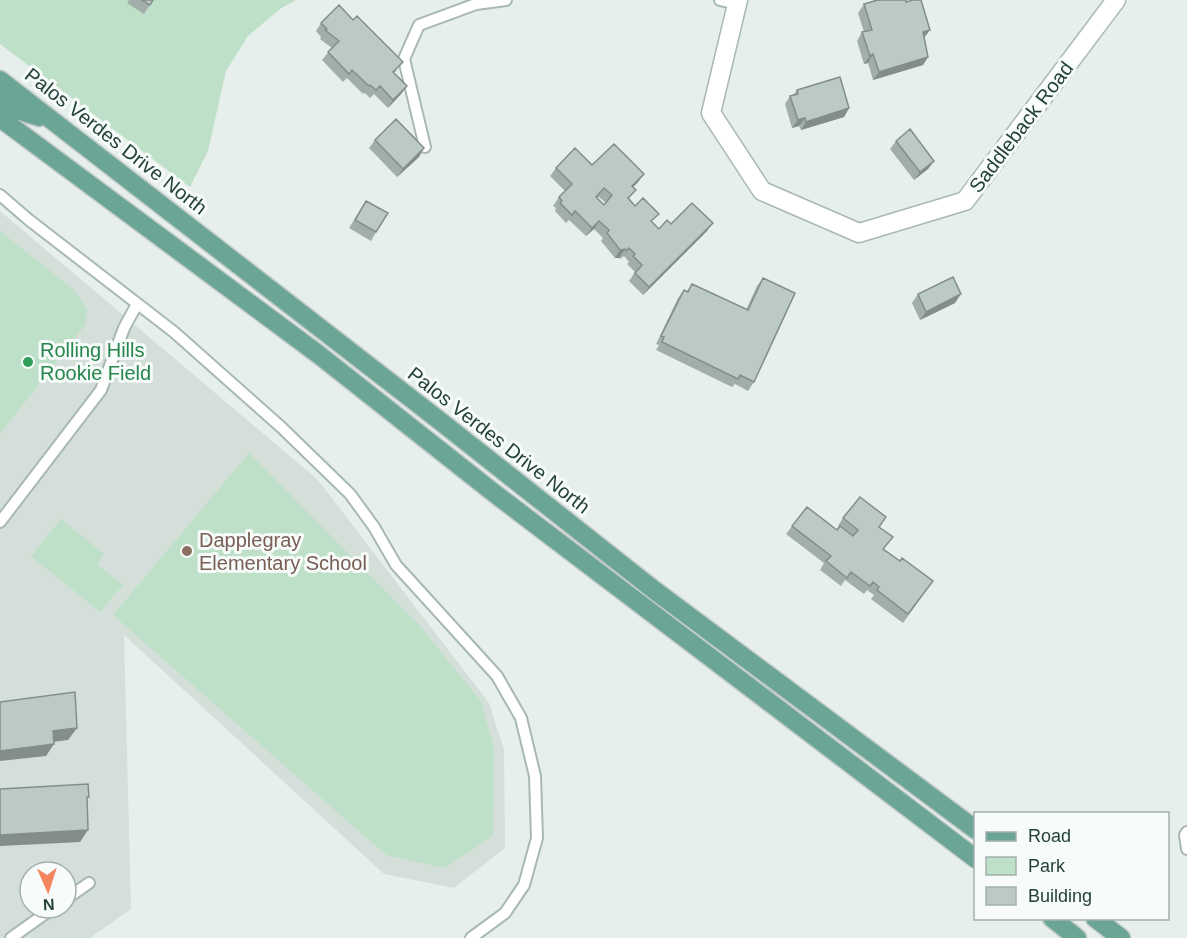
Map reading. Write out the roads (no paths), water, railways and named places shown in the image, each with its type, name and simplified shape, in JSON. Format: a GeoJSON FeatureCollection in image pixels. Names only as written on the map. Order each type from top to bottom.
{"type":"FeatureCollection","features":[{"type":"Feature","properties":{"kind":"main road","name":"Palos Verdes Drive North"},"geometry":{"type":"LineString","coordinates":[[0,80],[654,590],[974,829]]}},
{"type":"Feature","properties":{"kind":"main road"},"geometry":{"type":"LineString","coordinates":[[0,99],[11,108],[52,121]]}},
{"type":"Feature","properties":{"kind":"main road"},"geometry":{"type":"LineString","coordinates":[[0,118],[318,354],[494,493],[974,859]]}},
{"type":"Feature","properties":{"kind":"main road"},"geometry":{"type":"LineString","coordinates":[[1054,920],[1077,938]]}},
{"type":"Feature","properties":{"kind":"main road"},"geometry":{"type":"LineString","coordinates":[[1098,920],[1121,938]]}},
{"type":"Feature","properties":{"kind":"street","name":"Saddleback Road"},"geometry":{"type":"LineString","coordinates":[[732,1],[711,113],[762,191],[859,233],[965,201],[1116,0]]}},
{"type":"Feature","properties":{"kind":"lane"},"geometry":{"type":"LineString","coordinates":[[425,147],[405,59],[419,25],[476,4],[506,0]]}},
{"type":"Feature","properties":{"kind":"lane"},"geometry":{"type":"LineString","coordinates":[[0,195],[183,340],[281,427],[350,494],[374,527],[396,565],[497,676],[520,718],[535,776],[537,838],[524,885],[505,913],[471,938]]}},
{"type":"Feature","properties":{"kind":"lane"},"geometry":{"type":"LineString","coordinates":[[0,522],[101,390],[124,328],[137,304]]}},
{"type":"Feature","properties":{"kind":"lane"},"geometry":{"type":"LineString","coordinates":[[1187,832],[1185,835],[1187,849]]}},
{"type":"Feature","properties":{"kind":"lane"},"geometry":{"type":"LineString","coordinates":[[78,891],[89,883]]}},
{"type":"Feature","properties":{"kind":"lane"},"geometry":{"type":"LineString","coordinates":[[11,938],[36,920]]}},
{"type":"Feature","properties":{"kind":"place","name":"Rolling Hills Rookie Field"},"geometry":{"type":"Point","coordinates":[28,362]}},
{"type":"Feature","properties":{"kind":"place","name":"Dapplegray Elementary School"},"geometry":{"type":"Point","coordinates":[187,551]}}]}
